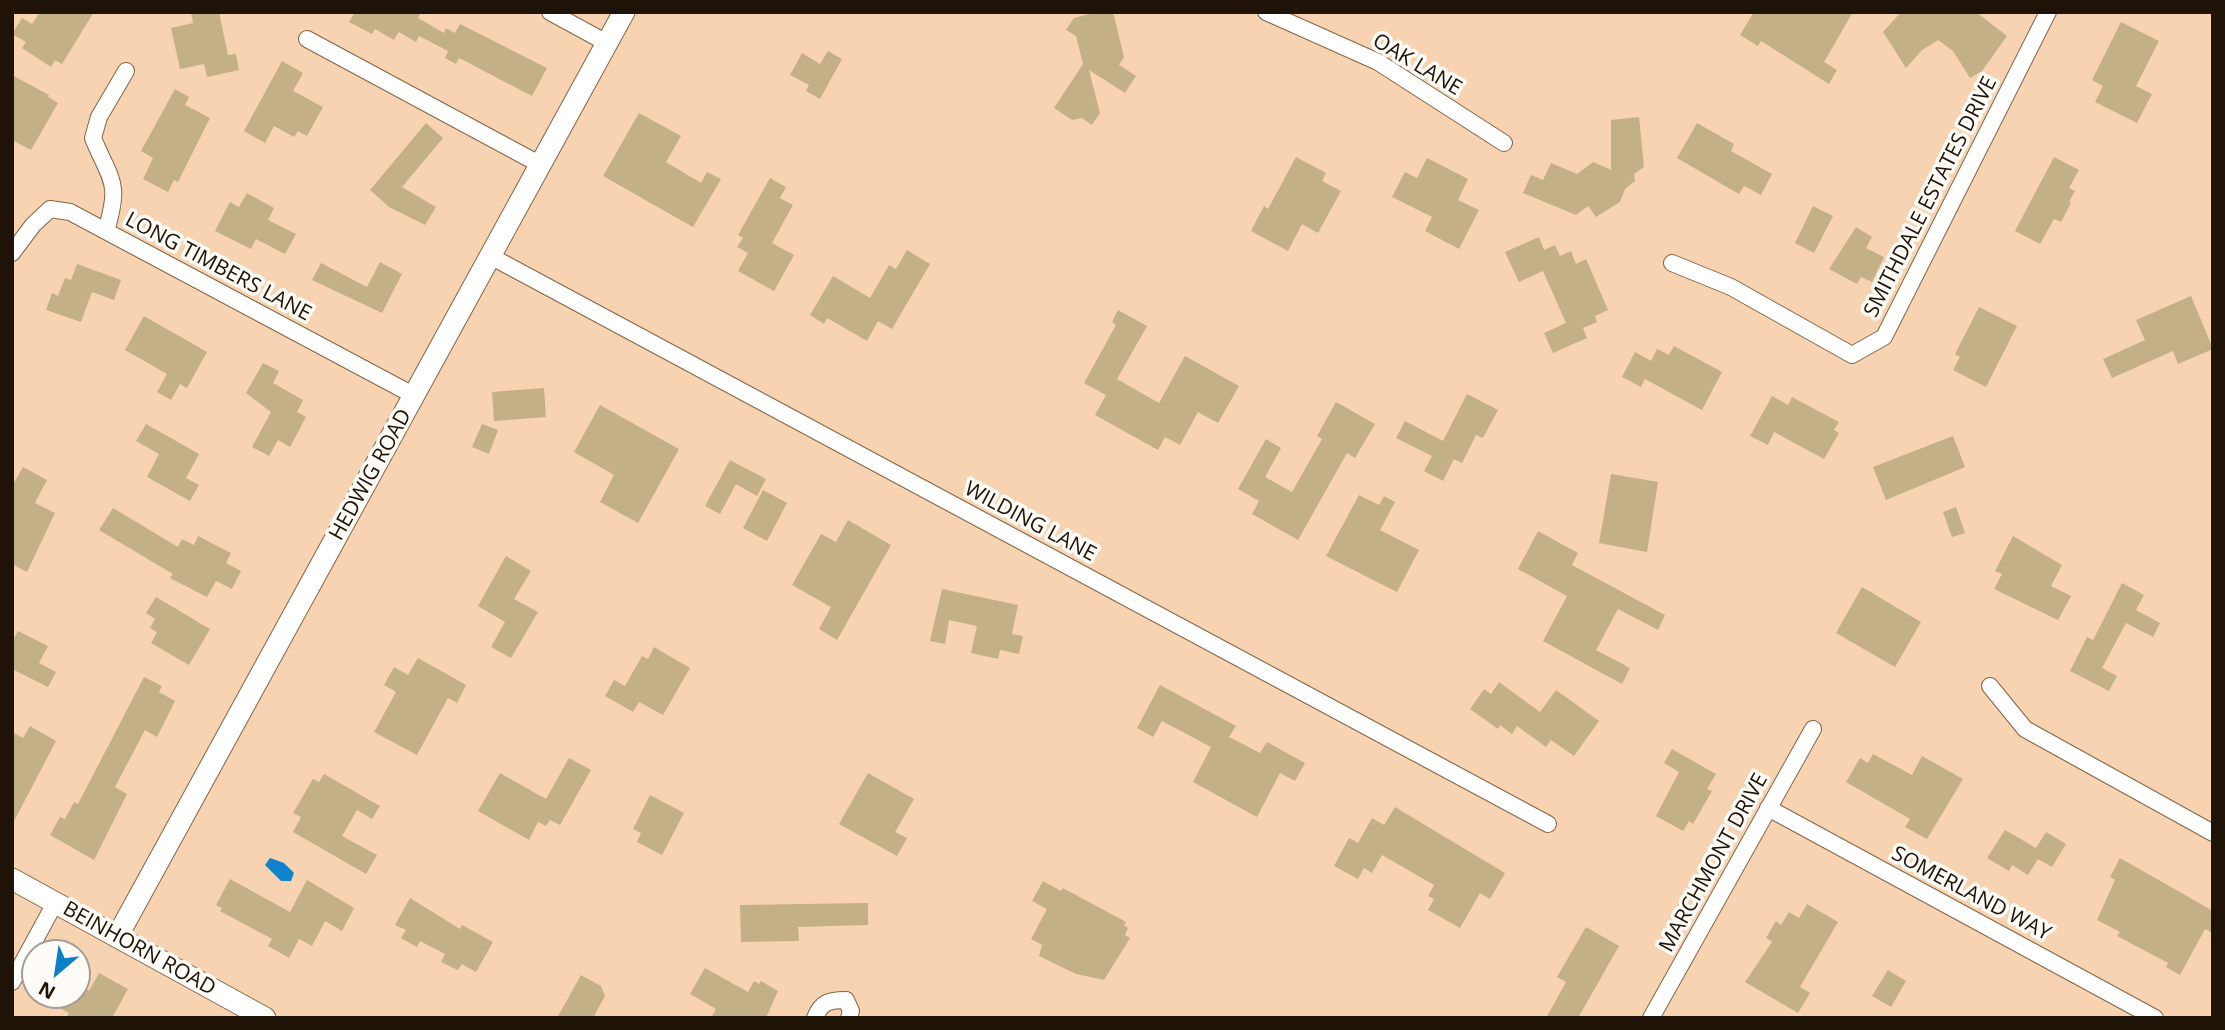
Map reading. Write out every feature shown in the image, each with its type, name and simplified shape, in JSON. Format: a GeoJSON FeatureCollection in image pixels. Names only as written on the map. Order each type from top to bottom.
{"type":"FeatureCollection","features":[{"type":"Feature","properties":{"kind":"street"},"geometry":{"type":"LineString","coordinates":[[550,12],[607,43]]}},
{"type":"Feature","properties":{"kind":"street","name":"HEDWIG ROAD"},"geometry":{"type":"LineString","coordinates":[[117,937],[624,12]]}},
{"type":"Feature","properties":{"kind":"street","name":"OAK LANE"},"geometry":{"type":"LineString","coordinates":[[1266,12],[1378,62],[1504,143]]}},
{"type":"Feature","properties":{"kind":"street","name":"SMITHDALE ESTATES DRIVE"},"geometry":{"type":"LineString","coordinates":[[1672,263],[1731,286],[1852,355],[1884,337],[2048,12]]}},
{"type":"Feature","properties":{"kind":"street"},"geometry":{"type":"LineString","coordinates":[[307,38],[541,165]]}},
{"type":"Feature","properties":{"kind":"street"},"geometry":{"type":"LineString","coordinates":[[106,231],[114,204],[114,181],[93,138],[99,117],[126,71]]}},
{"type":"Feature","properties":{"kind":"street","name":"LONG TIMBERS LANE"},"geometry":{"type":"LineString","coordinates":[[12,253],[50,209],[70,212],[415,396]]}},
{"type":"Feature","properties":{"kind":"street","name":"WILDING LANE"},"geometry":{"type":"LineString","coordinates":[[492,257],[1548,824]]}},
{"type":"Feature","properties":{"kind":"street"},"geometry":{"type":"LineString","coordinates":[[1990,686],[2025,729],[2213,833]]}},
{"type":"Feature","properties":{"kind":"street","name":"MARCHMONT DRIVE"},"geometry":{"type":"LineString","coordinates":[[1651,1018],[1813,729]]}},
{"type":"Feature","properties":{"kind":"street","name":"SOMERLAND WAY"},"geometry":{"type":"LineString","coordinates":[[1768,808],[2155,1018]]}},
{"type":"Feature","properties":{"kind":"street","name":"BEINHORN ROAD"},"geometry":{"type":"LineString","coordinates":[[12,879],[265,1018]]}},
{"type":"Feature","properties":{"kind":"street"},"geometry":{"type":"LineString","coordinates":[[12,982],[55,904]]}},
{"type":"Feature","properties":{"kind":"street"},"geometry":{"type":"LineString","coordinates":[[814,1018],[821,1005],[831,1000],[846,1000],[851,1011],[849,1018]]}},
{"type":"Feature","properties":{"kind":"water"},"geometry":{"type":"Polygon","coordinates":[[[270,858],[284,863],[294,873],[291,881],[281,881],[265,865],[270,858]]]}},
{"type":"Feature","properties":{"kind":"building"},"geometry":{"type":"Polygon","coordinates":[[[40,12],[94,12],[62,64],[55,60],[51,67],[22,48],[26,42],[12,34],[22,18],[32,24],[40,12]]]}},
{"type":"Feature","properties":{"kind":"building"},"geometry":{"type":"Polygon","coordinates":[[[191,12],[219,12],[228,55],[236,54],[239,70],[207,77],[204,64],[180,69],[171,28],[193,23],[191,12]]]}},
{"type":"Feature","properties":{"kind":"building"},"geometry":{"type":"Polygon","coordinates":[[[355,12],[421,12],[418,18],[444,33],[446,28],[455,33],[460,24],[547,68],[532,96],[459,58],[456,64],[445,58],[448,51],[419,36],[416,42],[399,32],[394,40],[375,29],[372,34],[349,22],[355,12]]]}},
{"type":"Feature","properties":{"kind":"building"},"geometry":{"type":"Polygon","coordinates":[[[1097,12],[1113,12],[1124,57],[1119,65],[1136,76],[1125,93],[1089,70],[1100,113],[1092,125],[1082,118],[1072,120],[1054,108],[1083,64],[1076,36],[1066,30],[1074,18],[1097,12]]]}},
{"type":"Feature","properties":{"kind":"building"},"geometry":{"type":"Polygon","coordinates":[[[1754,12],[1853,12],[1824,62],[1837,70],[1829,84],[1761,41],[1758,46],[1740,35],[1754,12]]]}},
{"type":"Feature","properties":{"kind":"building"},"geometry":{"type":"Polygon","coordinates":[[[1901,12],[1976,12],[2007,36],[1982,71],[1970,78],[1953,51],[1938,40],[1922,50],[1906,68],[1883,32],[1901,12]]]}},
{"type":"Feature","properties":{"kind":"building"},"geometry":{"type":"Polygon","coordinates":[[[2121,22],[2159,41],[2136,86],[2152,94],[2137,123],[2095,102],[2103,86],[2092,80],[2121,22]]]}},
{"type":"Feature","properties":{"kind":"building"},"geometry":{"type":"Polygon","coordinates":[[[828,51],[842,59],[820,99],[806,91],[809,85],[790,75],[802,53],[820,64],[828,51]]]}},
{"type":"Feature","properties":{"kind":"building"},"geometry":{"type":"Polygon","coordinates":[[[282,61],[303,73],[293,91],[323,107],[307,136],[298,131],[294,137],[274,126],[265,143],[244,131],[282,61]]]}},
{"type":"Feature","properties":{"kind":"building"},"geometry":{"type":"Polygon","coordinates":[[[12,75],[49,95],[48,97],[58,103],[31,150],[12,140],[12,75]]]}},
{"type":"Feature","properties":{"kind":"building"},"geometry":{"type":"Polygon","coordinates":[[[175,89],[189,97],[185,105],[210,118],[178,182],[174,180],[168,192],[143,179],[153,158],[141,151],[175,89]]]}},
{"type":"Feature","properties":{"kind":"building"},"geometry":{"type":"Polygon","coordinates":[[[639,113],[681,136],[666,162],[701,183],[707,172],[721,179],[693,227],[603,176],[639,113]]]}},
{"type":"Feature","properties":{"kind":"building"},"geometry":{"type":"Polygon","coordinates":[[[1639,117],[1644,167],[1634,174],[1635,181],[1625,189],[1620,202],[1596,217],[1588,206],[1576,215],[1523,193],[1531,175],[1543,180],[1551,163],[1577,174],[1593,162],[1611,170],[1611,120],[1639,117]]]}},
{"type":"Feature","properties":{"kind":"building"},"geometry":{"type":"Polygon","coordinates":[[[426,123],[443,138],[402,187],[436,207],[425,225],[389,207],[370,190],[426,123]]]}},
{"type":"Feature","properties":{"kind":"building"},"geometry":{"type":"Polygon","coordinates":[[[1697,123],[1734,144],[1731,151],[1772,174],[1761,195],[1744,186],[1739,194],[1677,158],[1697,123]]]}},
{"type":"Feature","properties":{"kind":"building"},"geometry":{"type":"Polygon","coordinates":[[[1296,157],[1326,173],[1322,181],[1341,191],[1318,233],[1302,224],[1288,251],[1251,231],[1264,206],[1268,209],[1296,157]]]}},
{"type":"Feature","properties":{"kind":"building"},"geometry":{"type":"Polygon","coordinates":[[[2054,157],[2079,170],[2069,188],[2075,191],[2061,222],[2054,219],[2040,244],[2015,231],[2054,157]]]}},
{"type":"Feature","properties":{"kind":"building"},"geometry":{"type":"Polygon","coordinates":[[[1427,158],[1468,179],[1458,200],[1479,210],[1459,249],[1425,231],[1432,217],[1392,197],[1405,172],[1417,178],[1427,158]]]}},
{"type":"Feature","properties":{"kind":"building"},"geometry":{"type":"Polygon","coordinates":[[[770,178],[786,187],[780,198],[793,205],[772,243],[794,255],[774,291],[738,271],[748,253],[737,247],[743,238],[738,235],[770,178]]]}},
{"type":"Feature","properties":{"kind":"building"},"geometry":{"type":"Polygon","coordinates":[[[247,193],[274,208],[268,220],[296,234],[285,254],[256,239],[251,249],[215,231],[230,202],[239,207],[247,193]]]}},
{"type":"Feature","properties":{"kind":"building"},"geometry":{"type":"Polygon","coordinates":[[[1813,206],[1833,216],[1814,253],[1795,243],[1813,206]]]}},
{"type":"Feature","properties":{"kind":"building"},"geometry":{"type":"Polygon","coordinates":[[[1856,227],[1872,237],[1866,248],[1884,257],[1872,282],[1861,277],[1857,284],[1829,269],[1856,227]]]}},
{"type":"Feature","properties":{"kind":"building"},"geometry":{"type":"Polygon","coordinates":[[[1539,237],[1544,250],[1555,245],[1560,256],[1571,251],[1576,264],[1586,259],[1608,310],[1595,316],[1597,322],[1583,328],[1587,338],[1553,353],[1544,333],[1566,323],[1543,271],[1519,282],[1505,252],[1539,237]]]}},
{"type":"Feature","properties":{"kind":"building"},"geometry":{"type":"Polygon","coordinates":[[[907,250],[930,264],[892,329],[878,321],[867,341],[827,318],[824,324],[810,315],[833,276],[870,298],[889,265],[896,269],[907,250]]]}},
{"type":"Feature","properties":{"kind":"building"},"geometry":{"type":"Polygon","coordinates":[[[380,262],[402,274],[382,313],[312,280],[321,263],[367,287],[380,262]]]}},
{"type":"Feature","properties":{"kind":"building"},"geometry":{"type":"Polygon","coordinates":[[[77,264],[121,280],[114,300],[92,292],[81,322],[46,310],[52,293],[58,296],[65,278],[71,280],[77,264]]]}},
{"type":"Feature","properties":{"kind":"building"},"geometry":{"type":"Polygon","coordinates":[[[2191,296],[2213,349],[2178,364],[2173,351],[2112,378],[2103,359],[2145,340],[2136,320],[2191,296]]]}},
{"type":"Feature","properties":{"kind":"building"},"geometry":{"type":"Polygon","coordinates":[[[1979,307],[2017,326],[1986,387],[1953,370],[1960,357],[1955,354],[1979,307]]]}},
{"type":"Feature","properties":{"kind":"building"},"geometry":{"type":"Polygon","coordinates":[[[1118,310],[1147,326],[1117,379],[1159,403],[1185,356],[1239,386],[1218,423],[1198,412],[1180,445],[1165,437],[1158,450],[1095,415],[1106,395],[1084,383],[1116,325],[1112,322],[1118,310]]]}},
{"type":"Feature","properties":{"kind":"building"},"geometry":{"type":"Polygon","coordinates":[[[144,316],[207,352],[187,388],[180,384],[171,400],[157,392],[167,374],[125,350],[144,316]]]}},
{"type":"Feature","properties":{"kind":"building"},"geometry":{"type":"Polygon","coordinates":[[[1674,346],[1722,372],[1702,410],[1645,379],[1641,387],[1622,377],[1635,352],[1651,361],[1657,349],[1669,355],[1674,346]]]}},
{"type":"Feature","properties":{"kind":"building"},"geometry":{"type":"Polygon","coordinates":[[[263,363],[279,371],[273,383],[303,400],[297,412],[306,417],[290,447],[278,440],[269,456],[252,447],[271,412],[246,393],[263,363]]]}},
{"type":"Feature","properties":{"kind":"building"},"geometry":{"type":"Polygon","coordinates":[[[544,388],[546,417],[494,421],[492,392],[544,388]]]}},
{"type":"Feature","properties":{"kind":"building"},"geometry":{"type":"Polygon","coordinates":[[[1467,394],[1498,410],[1483,438],[1476,435],[1462,463],[1454,459],[1443,481],[1424,471],[1432,456],[1396,438],[1405,421],[1443,441],[1467,394]]]}},
{"type":"Feature","properties":{"kind":"building"},"geometry":{"type":"Polygon","coordinates":[[[1772,396],[1788,405],[1792,397],[1839,422],[1834,430],[1839,433],[1824,459],[1774,432],[1768,445],[1750,436],[1772,396]]]}},
{"type":"Feature","properties":{"kind":"building"},"geometry":{"type":"Polygon","coordinates":[[[1336,402],[1375,424],[1355,458],[1347,453],[1298,540],[1252,514],[1259,501],[1238,489],[1266,439],[1281,448],[1265,477],[1292,492],[1322,439],[1317,436],[1336,402]]]}},
{"type":"Feature","properties":{"kind":"building"},"geometry":{"type":"Polygon","coordinates":[[[600,405],[679,449],[638,523],[600,502],[614,475],[574,452],[600,405]]]}},
{"type":"Feature","properties":{"kind":"building"},"geometry":{"type":"Polygon","coordinates":[[[146,424],[199,454],[186,478],[199,485],[190,501],[147,477],[159,454],[136,441],[146,424]]]}},
{"type":"Feature","properties":{"kind":"building"},"geometry":{"type":"Polygon","coordinates":[[[482,424],[498,430],[489,454],[472,447],[482,424]]]}},
{"type":"Feature","properties":{"kind":"building"},"geometry":{"type":"Polygon","coordinates":[[[1953,436],[1965,467],[1886,500],[1873,467],[1953,436]]]}},
{"type":"Feature","properties":{"kind":"building"},"geometry":{"type":"Polygon","coordinates":[[[730,460],[766,479],[757,496],[736,484],[720,514],[705,506],[730,460]]]}},
{"type":"Feature","properties":{"kind":"building"},"geometry":{"type":"Polygon","coordinates":[[[23,467],[47,480],[35,503],[55,513],[27,572],[12,564],[12,486],[23,467]]]}},
{"type":"Feature","properties":{"kind":"building"},"geometry":{"type":"Polygon","coordinates":[[[1611,474],[1658,482],[1647,552],[1599,543],[1611,474]]]}},
{"type":"Feature","properties":{"kind":"building"},"geometry":{"type":"Polygon","coordinates":[[[763,490],[787,503],[767,541],[743,528],[763,490]]]}},
{"type":"Feature","properties":{"kind":"building"},"geometry":{"type":"Polygon","coordinates":[[[1359,495],[1379,505],[1384,496],[1395,502],[1380,530],[1419,550],[1397,592],[1326,556],[1359,495]]]}},
{"type":"Feature","properties":{"kind":"building"},"geometry":{"type":"Polygon","coordinates":[[[1956,507],[1965,533],[1952,537],[1943,512],[1956,507]]]}},
{"type":"Feature","properties":{"kind":"building"},"geometry":{"type":"Polygon","coordinates":[[[113,508],[178,547],[182,539],[194,545],[198,536],[231,553],[226,563],[241,571],[232,589],[216,581],[207,597],[170,578],[173,574],[99,530],[113,508]]]}},
{"type":"Feature","properties":{"kind":"building"},"geometry":{"type":"Polygon","coordinates":[[[848,520],[891,545],[837,640],[819,629],[831,607],[792,585],[821,534],[836,542],[848,520]]]}},
{"type":"Feature","properties":{"kind":"building"},"geometry":{"type":"Polygon","coordinates":[[[1538,531],[1578,553],[1572,565],[1665,615],[1658,630],[1618,609],[1596,650],[1630,668],[1622,684],[1543,641],[1567,596],[1518,569],[1538,531]]]}},
{"type":"Feature","properties":{"kind":"building"},"geometry":{"type":"Polygon","coordinates":[[[2013,536],[2062,565],[2051,586],[2071,596],[2058,620],[1994,589],[2002,574],[1995,571],[2013,536]]]}},
{"type":"Feature","properties":{"kind":"building"},"geometry":{"type":"Polygon","coordinates":[[[506,556],[531,571],[514,599],[538,612],[511,658],[491,647],[505,622],[478,606],[506,556]]]}},
{"type":"Feature","properties":{"kind":"building"},"geometry":{"type":"Polygon","coordinates":[[[2122,583],[2144,595],[2136,610],[2160,623],[2153,637],[2126,623],[2102,668],[2117,676],[2109,691],[2070,671],[2087,637],[2093,640],[2122,583]]]}},
{"type":"Feature","properties":{"kind":"building"},"geometry":{"type":"Polygon","coordinates":[[[1862,587],[1921,622],[1895,667],[1836,633],[1862,587]]]}},
{"type":"Feature","properties":{"kind":"building"},"geometry":{"type":"Polygon","coordinates":[[[942,589],[1018,605],[1012,634],[1023,636],[1019,654],[1000,650],[998,659],[971,653],[977,626],[949,620],[945,644],[930,641],[942,589]]]}},
{"type":"Feature","properties":{"kind":"building"},"geometry":{"type":"Polygon","coordinates":[[[156,597],[210,629],[189,665],[151,643],[157,632],[150,628],[155,619],[146,613],[156,597]]]}},
{"type":"Feature","properties":{"kind":"building"},"geometry":{"type":"Polygon","coordinates":[[[18,631],[48,646],[39,663],[56,672],[48,687],[12,669],[12,642],[18,631]]]}},
{"type":"Feature","properties":{"kind":"building"},"geometry":{"type":"Polygon","coordinates":[[[654,647],[690,668],[663,715],[639,702],[633,712],[605,696],[614,680],[625,686],[642,656],[648,659],[654,647]]]}},
{"type":"Feature","properties":{"kind":"building"},"geometry":{"type":"Polygon","coordinates":[[[418,658],[466,685],[457,703],[448,698],[417,755],[374,732],[396,692],[384,685],[394,667],[408,675],[418,658]]]}},
{"type":"Feature","properties":{"kind":"building"},"geometry":{"type":"Polygon","coordinates":[[[144,677],[162,686],[159,692],[175,701],[157,737],[145,730],[115,787],[127,794],[94,860],[50,835],[60,817],[65,819],[74,802],[78,804],[144,677]]]}},
{"type":"Feature","properties":{"kind":"building"},"geometry":{"type":"Polygon","coordinates":[[[1499,682],[1540,712],[1556,690],[1599,721],[1574,756],[1551,740],[1546,747],[1517,726],[1512,734],[1500,725],[1498,729],[1470,709],[1484,689],[1491,694],[1499,682]]]}},
{"type":"Feature","properties":{"kind":"building"},"geometry":{"type":"Polygon","coordinates":[[[1160,685],[1236,726],[1229,737],[1260,753],[1267,742],[1305,763],[1295,781],[1280,773],[1257,817],[1193,782],[1211,747],[1162,721],[1153,737],[1137,728],[1160,685]]]}},
{"type":"Feature","properties":{"kind":"building"},"geometry":{"type":"Polygon","coordinates":[[[30,726],[56,741],[12,825],[12,732],[23,738],[30,726]]]}},
{"type":"Feature","properties":{"kind":"building"},"geometry":{"type":"Polygon","coordinates":[[[1672,749],[1716,774],[1707,789],[1712,791],[1693,824],[1689,821],[1683,831],[1656,816],[1679,772],[1664,763],[1672,749]]]}},
{"type":"Feature","properties":{"kind":"building"},"geometry":{"type":"Polygon","coordinates":[[[1873,754],[1912,775],[1922,756],[1963,779],[1927,839],[1905,827],[1910,819],[1846,782],[1860,758],[1868,763],[1873,754]]]}},
{"type":"Feature","properties":{"kind":"building"},"geometry":{"type":"Polygon","coordinates":[[[569,758],[591,770],[560,825],[550,820],[546,826],[538,822],[529,840],[478,811],[500,773],[546,799],[569,758]]]}},
{"type":"Feature","properties":{"kind":"building"},"geometry":{"type":"Polygon","coordinates":[[[868,773],[914,799],[895,832],[907,838],[897,856],[839,824],[868,773]]]}},
{"type":"Feature","properties":{"kind":"building"},"geometry":{"type":"Polygon","coordinates":[[[324,774],[380,806],[372,819],[357,810],[342,836],[377,855],[366,874],[293,832],[301,817],[293,813],[313,779],[319,782],[324,774]]]}},
{"type":"Feature","properties":{"kind":"building"},"geometry":{"type":"Polygon","coordinates":[[[650,795],[684,813],[662,855],[637,842],[641,833],[633,829],[650,795]]]}},
{"type":"Feature","properties":{"kind":"building"},"geometry":{"type":"Polygon","coordinates":[[[1395,807],[1505,873],[1490,899],[1480,893],[1460,928],[1428,910],[1434,899],[1428,896],[1434,885],[1382,855],[1372,873],[1364,868],[1358,879],[1334,866],[1349,838],[1358,843],[1372,818],[1384,825],[1395,807]]]}},
{"type":"Feature","properties":{"kind":"building"},"geometry":{"type":"Polygon","coordinates":[[[2005,830],[2036,848],[2046,832],[2066,844],[2052,867],[2038,859],[2028,875],[2012,865],[2009,871],[1987,858],[2005,830]]]}},
{"type":"Feature","properties":{"kind":"building"},"geometry":{"type":"Polygon","coordinates":[[[2120,858],[2213,911],[2213,933],[2205,929],[2180,975],[2166,967],[2168,963],[2117,936],[2120,932],[2097,920],[2115,880],[2110,877],[2120,858]]]}},
{"type":"Feature","properties":{"kind":"building"},"geometry":{"type":"Polygon","coordinates":[[[230,879],[290,912],[307,880],[354,908],[342,931],[325,921],[312,946],[299,939],[289,958],[268,946],[272,939],[220,911],[222,908],[216,905],[230,879]]]}},
{"type":"Feature","properties":{"kind":"building"},"geometry":{"type":"Polygon","coordinates":[[[1043,881],[1061,891],[1063,888],[1126,922],[1124,925],[1128,928],[1125,935],[1130,938],[1104,980],[1076,974],[1039,956],[1042,945],[1031,939],[1047,909],[1032,901],[1043,881]]]}},
{"type":"Feature","properties":{"kind":"building"},"geometry":{"type":"Polygon","coordinates":[[[410,898],[460,929],[462,925],[493,942],[476,972],[462,964],[458,970],[441,962],[445,954],[420,941],[417,947],[401,938],[406,930],[395,925],[410,898]]]}},
{"type":"Feature","properties":{"kind":"building"},"geometry":{"type":"Polygon","coordinates":[[[868,903],[868,925],[798,927],[799,941],[741,942],[740,905],[868,903]]]}},
{"type":"Feature","properties":{"kind":"building"},"geometry":{"type":"Polygon","coordinates":[[[1807,904],[1838,922],[1800,987],[1810,993],[1798,1013],[1745,982],[1772,942],[1766,938],[1776,921],[1781,925],[1789,912],[1799,918],[1807,904]]]}},
{"type":"Feature","properties":{"kind":"building"},"geometry":{"type":"Polygon","coordinates":[[[1586,927],[1619,946],[1578,1018],[1546,1018],[1566,982],[1557,977],[1586,927]]]}},
{"type":"Feature","properties":{"kind":"building"},"geometry":{"type":"Polygon","coordinates":[[[705,968],[748,992],[754,981],[759,984],[761,981],[778,991],[766,1018],[711,1018],[716,1009],[690,994],[705,968]]]}},
{"type":"Feature","properties":{"kind":"building"},"geometry":{"type":"Polygon","coordinates":[[[1888,970],[1906,981],[1891,1007],[1872,996],[1888,970]]]}},
{"type":"Feature","properties":{"kind":"building"},"geometry":{"type":"Polygon","coordinates":[[[99,973],[128,989],[112,1018],[66,1018],[69,1013],[62,1009],[91,1009],[91,987],[99,973]]]}},
{"type":"Feature","properties":{"kind":"building"},"geometry":{"type":"Polygon","coordinates":[[[581,975],[601,986],[605,996],[593,1018],[557,1018],[581,975]]]}}]}
